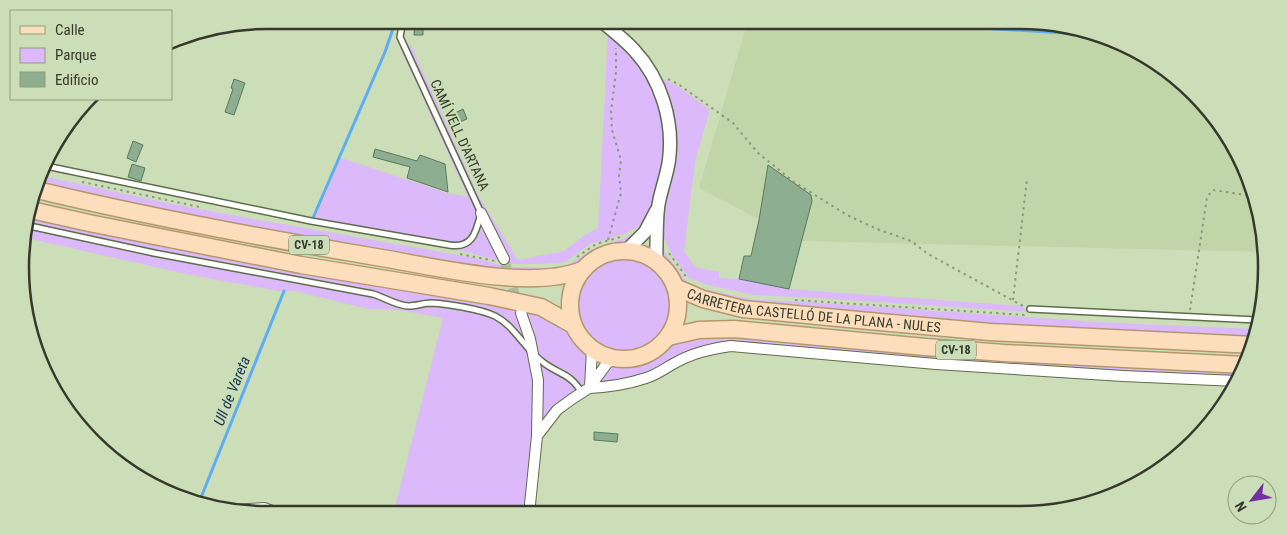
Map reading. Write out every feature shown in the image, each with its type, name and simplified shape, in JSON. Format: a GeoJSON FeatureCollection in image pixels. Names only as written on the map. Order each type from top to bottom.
{"type":"FeatureCollection","features":[{"type":"Feature","properties":{"kind":"main road","name":"CV-18"},"geometry":{"type":"LineString","coordinates":[[41,191],[288,242],[475,273],[534,279],[568,276],[582,270],[602,255],[626,251],[642,254],[656,262],[667,273],[675,287]]}},
{"type":"Feature","properties":{"kind":"main road","name":"CV-18"},"geometry":{"type":"LineString","coordinates":[[36,211],[292,263],[490,296],[541,307],[574,325]]}},
{"type":"Feature","properties":{"kind":"main road","name":"CV-18"},"geometry":{"type":"LineString","coordinates":[[582,270],[573,287],[570,306],[574,325],[581,338],[592,349],[611,358],[632,359],[652,351],[668,337]]}},
{"type":"Feature","properties":{"kind":"main road"},"geometry":{"type":"LineString","coordinates":[[668,337],[676,321],[678,304],[675,287]]}},
{"type":"Feature","properties":{"kind":"main road","name":"CARRETERA CASTELLÓ DE LA PLANA - NULES"},"geometry":{"type":"LineString","coordinates":[[675,287],[703,299],[743,308],[830,318],[990,332],[1246,345]]}},
{"type":"Feature","properties":{"kind":"main road","name":"CARRETERA CASTELLÓ DE LA PLANA - NULES"},"geometry":{"type":"LineString","coordinates":[[668,337],[699,330],[734,329],[984,352],[1238,365]]}},
{"type":"Feature","properties":{"kind":"street"},"geometry":{"type":"LineString","coordinates":[[610,29],[635,51],[650,71],[660,90],[665,107],[670,134],[669,160],[658,207],[656,262]]}},
{"type":"Feature","properties":{"kind":"street"},"geometry":{"type":"LineString","coordinates":[[626,251],[645,232],[658,207]]}},
{"type":"Feature","properties":{"kind":"street","name":"CAMÍ VELL D'ARTANA"},"geometry":{"type":"LineString","coordinates":[[481,213],[504,259]]}},
{"type":"Feature","properties":{"kind":"street"},"geometry":{"type":"LineString","coordinates":[[521,313],[530,339],[538,380],[537,436],[531,506]]}},
{"type":"Feature","properties":{"kind":"street"},"geometry":{"type":"LineString","coordinates":[[537,436],[557,410],[586,391],[646,379],[706,349],[731,346],[936,364],[1230,381]]}},
{"type":"Feature","properties":{"kind":"street"},"geometry":{"type":"LineString","coordinates":[[586,391],[592,349]]}},
{"type":"Feature","properties":{"kind":"street"},"geometry":{"type":"LineString","coordinates":[[586,391],[611,358]]}},
{"type":"Feature","properties":{"kind":"lane","name":"CAMÍ VELL D'ARTANA"},"geometry":{"type":"LineString","coordinates":[[401,29],[400,37],[481,213]]}},
{"type":"Feature","properties":{"kind":"lane"},"geometry":{"type":"LineString","coordinates":[[51,167],[311,221],[456,246],[468,242],[472,238],[481,213]]}},
{"type":"Feature","properties":{"kind":"lane"},"geometry":{"type":"LineString","coordinates":[[32,226],[154,253],[373,294],[400,305],[408,306],[430,303],[480,311],[495,316],[507,324],[533,354],[545,364],[569,376],[586,391]]}},
{"type":"Feature","properties":{"kind":"lane"},"geometry":{"type":"LineString","coordinates":[[1030,309],[1252,320]]}},
{"type":"Feature","properties":{"kind":"path"},"geometry":{"type":"LineString","coordinates":[[608,240],[621,193],[619,176],[621,160],[612,130],[616,72],[616,34]]}},
{"type":"Feature","properties":{"kind":"path"},"geometry":{"type":"LineString","coordinates":[[650,71],[678,84],[732,123],[758,153],[802,187],[847,215],[877,229],[911,241],[928,254],[1030,309]]}},
{"type":"Feature","properties":{"kind":"path"},"geometry":{"type":"LineString","coordinates":[[1013,300],[1026,179]]}},
{"type":"Feature","properties":{"kind":"path"},"geometry":{"type":"LineString","coordinates":[[1189,318],[1206,197],[1213,190],[1247,195]]}},
{"type":"Feature","properties":{"kind":"shaded area"},"geometry":{"type":"Polygon","coordinates":[[[745,29],[1035,29],[1066,33],[1111,47],[1152,69],[1177,88],[1209,122],[1234,162],[1246,191],[1254,221],[1258,252],[801,241],[699,188],[745,29]]]}},
{"type":"Feature","properties":{"kind":"green space"},"geometry":{"type":"Polygon","coordinates":[[[608,34],[631,55],[643,70],[653,88],[660,107],[663,127],[661,168],[643,227],[638,227],[624,234],[590,244],[565,262],[511,264],[459,250],[312,225],[341,158],[447,193],[468,197],[402,52],[411,45],[478,195],[518,260],[564,251],[598,228],[608,34]]]}},
{"type":"Feature","properties":{"kind":"green space"},"geometry":{"type":"Polygon","coordinates":[[[663,79],[676,85],[710,110],[695,161],[684,251],[695,267],[719,272],[719,278],[739,279],[789,289],[1021,306],[1030,312],[754,295],[704,284],[689,278],[672,255],[662,234],[676,152],[675,122],[663,79]]]}},
{"type":"Feature","properties":{"kind":"green space"},"geometry":{"type":"Polygon","coordinates":[[[47,177],[162,202],[470,257],[510,267],[550,268],[568,265],[595,248],[635,233],[632,240],[604,247],[571,269],[500,272],[310,240],[43,186],[47,177]]]}},
{"type":"Feature","properties":{"kind":"green space"},"geometry":{"type":"Polygon","coordinates":[[[34,216],[527,310],[555,320],[570,331],[587,353],[586,387],[541,426],[537,379],[528,506],[395,506],[443,318],[400,310],[368,309],[295,291],[278,291],[186,274],[31,239],[34,216]]]}},
{"type":"Feature","properties":{"kind":"green space"},"geometry":{"type":"Polygon","coordinates":[[[663,241],[665,253],[687,282],[704,289],[754,300],[1114,323],[1250,329],[1247,340],[1037,329],[763,305],[712,296],[681,282],[671,266],[663,258],[661,252],[663,241]]]}},
{"type":"Feature","properties":{"kind":"green space"},"geometry":{"type":"Polygon","coordinates":[[[624,259],[642,262],[657,272],[667,287],[670,305],[667,323],[657,338],[642,348],[624,351],[606,348],[591,338],[581,323],[578,305],[581,287],[591,272],[606,262],[624,259]]]}},
{"type":"Feature","properties":{"kind":"green space"},"geometry":{"type":"Polygon","coordinates":[[[707,335],[1235,372],[1231,379],[1145,375],[732,344],[658,371],[596,385],[609,365],[632,365],[654,357],[673,343],[707,335]]]}},
{"type":"Feature","properties":{"kind":"building"},"geometry":{"type":"Polygon","coordinates":[[[414,29],[423,29],[423,35],[414,35],[414,29]]]}},
{"type":"Feature","properties":{"kind":"building"},"geometry":{"type":"Polygon","coordinates":[[[234,79],[245,83],[234,115],[225,112],[233,89],[231,88],[234,79]]]}},
{"type":"Feature","properties":{"kind":"building"},"geometry":{"type":"Polygon","coordinates":[[[463,109],[467,119],[452,125],[449,116],[463,109]]]}},
{"type":"Feature","properties":{"kind":"building"},"geometry":{"type":"Polygon","coordinates":[[[133,141],[143,145],[136,162],[127,158],[133,141]]]}},
{"type":"Feature","properties":{"kind":"building"},"geometry":{"type":"Polygon","coordinates":[[[375,149],[417,161],[420,155],[445,164],[448,192],[407,178],[410,167],[373,157],[375,149]]]}},
{"type":"Feature","properties":{"kind":"building"},"geometry":{"type":"Polygon","coordinates":[[[132,164],[145,168],[141,181],[128,177],[132,164]]]}},
{"type":"Feature","properties":{"kind":"building"},"geometry":{"type":"Polygon","coordinates":[[[768,165],[811,195],[812,201],[789,289],[739,279],[744,256],[751,256],[768,165]]]}},
{"type":"Feature","properties":{"kind":"building"},"geometry":{"type":"Polygon","coordinates":[[[594,432],[618,434],[617,442],[594,440],[594,432]]]}},
{"type":"Feature","properties":{"kind":"waterway","name":"Ull de Vareta"},"geometry":{"type":"LineString","coordinates":[[313,218],[385,52],[393,29]]}},
{"type":"Feature","properties":{"kind":"waterway","name":"Ull de Vareta"},"geometry":{"type":"LineString","coordinates":[[201,497],[284,291]]}},
{"type":"Feature","properties":{"kind":"tunnel"},"geometry":{"type":"LineString","coordinates":[[504,259],[518,305]]}}]}
